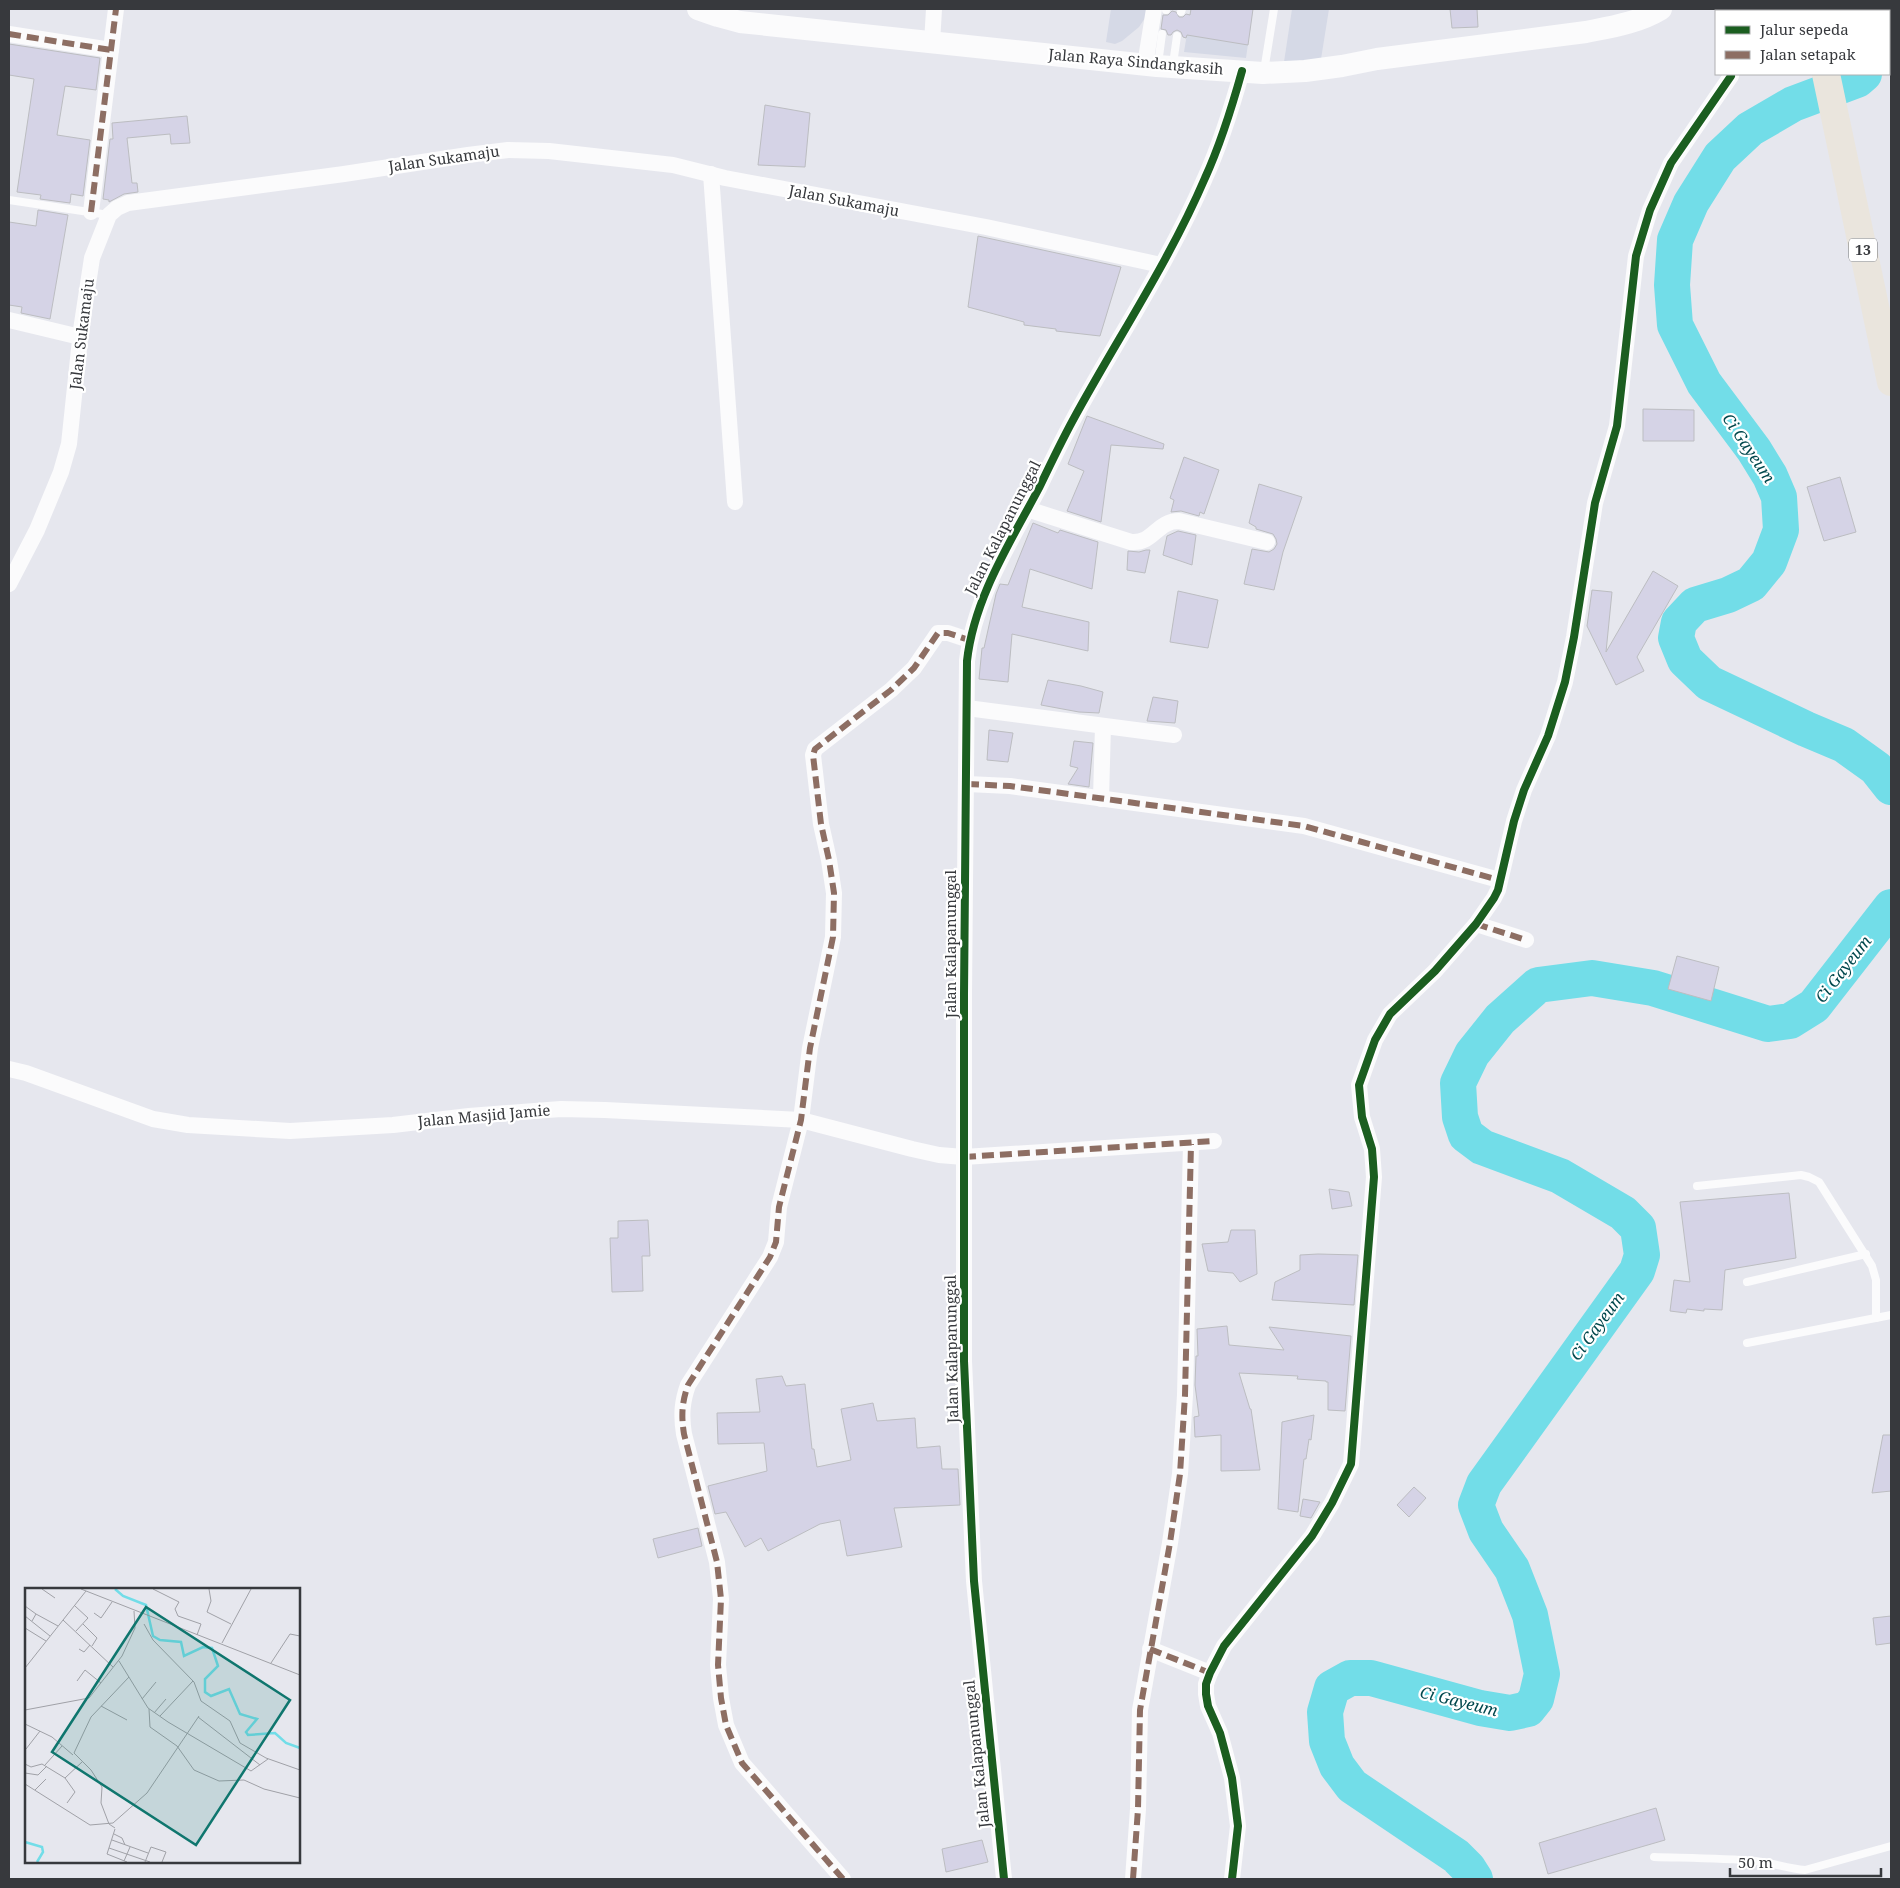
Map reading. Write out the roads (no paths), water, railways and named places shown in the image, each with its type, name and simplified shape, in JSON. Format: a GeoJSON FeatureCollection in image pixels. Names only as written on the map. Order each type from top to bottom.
{"type":"FeatureCollection","features":[{"type":"Feature","properties":{"kind":"highway","name":"13"},"geometry":{"type":"LineString","coordinates":[[1826,75],[1891,382]]}},
{"type":"Feature","properties":{"kind":"main road","name":"Jalan Raya Sindangkasih"},"geometry":{"type":"LineString","coordinates":[[698,9],[740,22],[1158,66],[1253,72],[1304,71],[1378,59],[1586,32],[1615,27],[1661,9]]}},
{"type":"Feature","properties":{"kind":"street"},"geometry":{"type":"LineString","coordinates":[[91,212],[116,9]]}},
{"type":"Feature","properties":{"kind":"street"},"geometry":{"type":"LineString","coordinates":[[932,43],[934,9]]}},
{"type":"Feature","properties":{"kind":"street"},"geometry":{"type":"LineString","coordinates":[[1158,66],[1162,9]]}},
{"type":"Feature","properties":{"kind":"street"},"geometry":{"type":"LineString","coordinates":[[9,34],[111,50]]}},
{"type":"Feature","properties":{"kind":"street","name":"Jalan Kalapanunggal"},"geometry":{"type":"LineString","coordinates":[[1004,1879],[974,1581],[964,1361],[967,661],[969,640],[977,614],[995,570],[1073,420],[1161,265],[1205,180],[1230,115],[1253,72]]}},
{"type":"Feature","properties":{"kind":"street"},"geometry":{"type":"LineString","coordinates":[[1232,1879],[1238,1826],[1232,1778],[1206,1694],[1205,1671],[1312,1536],[1332,1504],[1351,1464],[1374,1177],[1372,1149],[1362,1117],[1359,1085],[1375,1040],[1384,1022],[1399,1004],[1435,971],[1476,924],[1494,898],[1524,790],[1548,736],[1565,682],[1595,503],[1617,426],[1636,256],[1650,210],[1671,163],[1731,76]]}},
{"type":"Feature","properties":{"kind":"street","name":"Jalan Sukamaju"},"geometry":{"type":"LineString","coordinates":[[9,584],[37,530],[62,472],[68,444],[80,337],[92,258],[109,215],[117,208],[128,203],[508,150],[549,151],[673,165],[1161,265]]}},
{"type":"Feature","properties":{"kind":"street"},"geometry":{"type":"LineString","coordinates":[[710,174],[735,502]]}},
{"type":"Feature","properties":{"kind":"street"},"geometry":{"type":"LineString","coordinates":[[9,320],[80,337]]}},
{"type":"Feature","properties":{"kind":"street"},"geometry":{"type":"LineString","coordinates":[[1027,510],[1131,542],[1141,543],[1149,539],[1162,525],[1171,521],[1267,542]]}},
{"type":"Feature","properties":{"kind":"street"},"geometry":{"type":"LineString","coordinates":[[842,1879],[742,1763],[726,1725],[718,1665],[721,1599],[717,1562],[684,1434],[682,1403],[688,1385],[770,1257],[776,1242],[779,1207],[801,1120],[810,1048],[833,938],[834,893],[830,860],[821,824],[813,755],[815,749],[891,690],[914,668],[938,632],[945,632],[969,640]]}},
{"type":"Feature","properties":{"kind":"street"},"geometry":{"type":"LineString","coordinates":[[967,708],[1174,736]]}},
{"type":"Feature","properties":{"kind":"street"},"geometry":{"type":"LineString","coordinates":[[1101,799],[1103,726]]}},
{"type":"Feature","properties":{"kind":"street"},"geometry":{"type":"LineString","coordinates":[[967,784],[1010,786],[1304,826],[1499,880]]}},
{"type":"Feature","properties":{"kind":"street"},"geometry":{"type":"LineString","coordinates":[[1476,924],[1526,940]]}},
{"type":"Feature","properties":{"kind":"street","name":"Jalan Masjid Jamie"},"geometry":{"type":"LineString","coordinates":[[9,1069],[26,1073],[153,1119],[188,1125],[238,1129],[290,1130],[360,1127],[561,1109],[801,1120],[912,1150],[964,1157],[1191,1144],[1214,1141]]}},
{"type":"Feature","properties":{"kind":"street"},"geometry":{"type":"LineString","coordinates":[[1133,1879],[1138,1809],[1140,1710],[1170,1543],[1180,1474],[1185,1395],[1191,1144]]}},
{"type":"Feature","properties":{"kind":"street"},"geometry":{"type":"LineString","coordinates":[[1150,1649],[1205,1671]]}},
{"type":"Feature","properties":{"kind":"lane"},"geometry":{"type":"LineString","coordinates":[[1253,72],[1274,9]]}},
{"type":"Feature","properties":{"kind":"lane"},"geometry":{"type":"LineString","coordinates":[[1158,66],[1162,34]]}},
{"type":"Feature","properties":{"kind":"lane"},"geometry":{"type":"LineString","coordinates":[[1158,66],[1177,36]]}},
{"type":"Feature","properties":{"kind":"lane"},"geometry":{"type":"LineString","coordinates":[[9,200],[109,215]]}},
{"type":"Feature","properties":{"kind":"lane"},"geometry":{"type":"LineString","coordinates":[[1697,1186],[1801,1174],[1819,1182],[1872,1266],[1876,1280],[1876,1318]]}},
{"type":"Feature","properties":{"kind":"lane"},"geometry":{"type":"LineString","coordinates":[[1747,1282],[1866,1254]]}},
{"type":"Feature","properties":{"kind":"lane"},"geometry":{"type":"LineString","coordinates":[[1747,1343],[1891,1315]]}},
{"type":"Feature","properties":{"kind":"lane"},"geometry":{"type":"LineString","coordinates":[[1654,1857],[1745,1860],[1805,1870],[1891,1846]]}},
{"type":"Feature","properties":{"kind":"waterway","name":"Ci Gayeum"},"geometry":{"type":"LineString","coordinates":[[1863,75],[1857,80],[1793,104],[1750,129],[1720,157],[1691,203],[1675,240],[1672,285],[1675,325],[1704,383],[1754,450],[1770,476],[1779,497],[1781,530],[1769,562],[1751,584],[1728,595],[1695,605],[1679,622],[1676,638],[1685,660],[1709,683],[1844,745],[1876,768],[1891,787]]}},
{"type":"Feature","properties":{"kind":"waterway","name":"Ci Gayeum"},"geometry":{"type":"LineString","coordinates":[[1475,1879],[1468,1868],[1456,1856],[1352,1786],[1337,1766],[1327,1741],[1325,1712],[1332,1688],[1350,1678],[1371,1678],[1480,1708],[1510,1713],[1528,1709],[1536,1699],[1542,1674],[1530,1615],[1512,1569],[1486,1531],[1476,1505],[1484,1484],[1637,1271],[1642,1255],[1638,1228],[1623,1213],[1560,1176],[1482,1147],[1466,1135],[1460,1117],[1458,1083],[1472,1054],[1500,1019],[1538,985],[1592,978],[1653,988],[1768,1024],[1790,1021],[1814,1006],[1891,907]]}}]}
